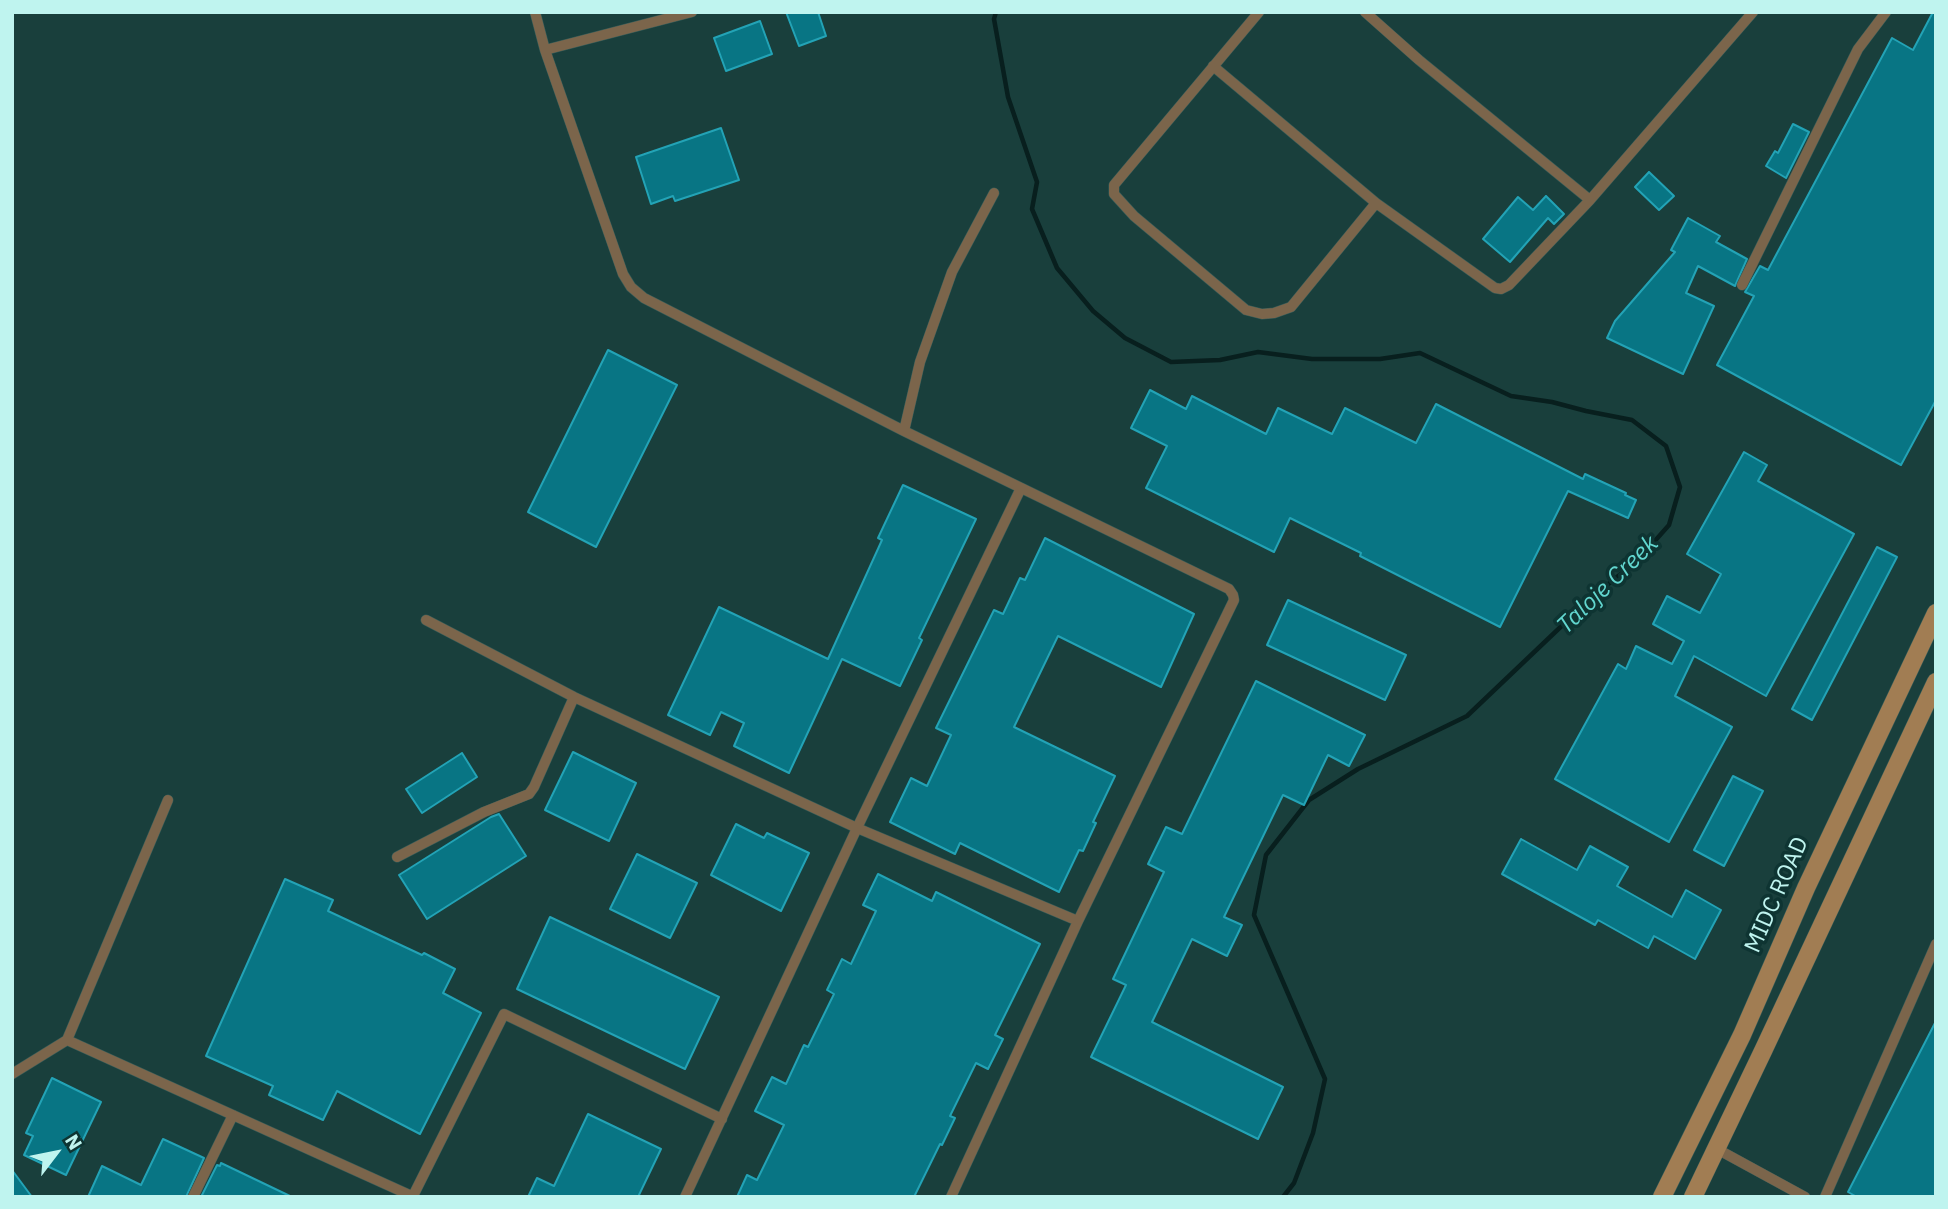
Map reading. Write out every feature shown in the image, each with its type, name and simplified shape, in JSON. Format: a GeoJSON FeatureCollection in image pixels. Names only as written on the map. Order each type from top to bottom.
{"type":"FeatureCollection","features":[{"type":"Feature","properties":{"kind":"main road","name":"MIDC ROAD"},"geometry":{"type":"LineString","coordinates":[[1662,1197],[1742,1035],[1812,875],[1936,614]]}},
{"type":"Feature","properties":{"kind":"main road"},"geometry":{"type":"LineString","coordinates":[[1693,1197],[1936,682]]}},
{"type":"Feature","properties":{"kind":"lane"},"geometry":{"type":"LineString","coordinates":[[535,12],[545,50],[623,274],[631,287],[644,298],[904,431],[1229,589],[1233,594],[1234,600],[1078,921],[951,1197]]}},
{"type":"Feature","properties":{"kind":"lane"},"geometry":{"type":"LineString","coordinates":[[545,50],[692,12]]}},
{"type":"Feature","properties":{"kind":"lane"},"geometry":{"type":"LineString","coordinates":[[1259,12],[1114,185],[1114,194],[1134,216],[1246,310],[1262,314],[1291,307],[1376,203]]}},
{"type":"Feature","properties":{"kind":"lane"},"geometry":{"type":"LineString","coordinates":[[1365,12],[1419,60],[1590,200]]}},
{"type":"Feature","properties":{"kind":"lane"},"geometry":{"type":"LineString","coordinates":[[1213,66],[1376,203],[1495,288],[1501,289],[1509,285],[1590,200],[1753,12]]}},
{"type":"Feature","properties":{"kind":"lane"},"geometry":{"type":"LineString","coordinates":[[1742,285],[1858,49],[1886,12]]}},
{"type":"Feature","properties":{"kind":"lane"},"geometry":{"type":"LineString","coordinates":[[904,431],[920,362],[952,272],[994,193]]}},
{"type":"Feature","properties":{"kind":"lane"},"geometry":{"type":"LineString","coordinates":[[685,1197],[857,828],[1021,488]]}},
{"type":"Feature","properties":{"kind":"lane"},"geometry":{"type":"LineString","coordinates":[[426,620],[574,697],[857,828],[1078,921]]}},
{"type":"Feature","properties":{"kind":"lane"},"geometry":{"type":"LineString","coordinates":[[397,857],[484,812],[528,794],[534,787],[574,697]]}},
{"type":"Feature","properties":{"kind":"lane"},"geometry":{"type":"LineString","coordinates":[[12,1074],[67,1040],[168,800]]}},
{"type":"Feature","properties":{"kind":"lane"},"geometry":{"type":"LineString","coordinates":[[1825,1197],[1936,944]]}},
{"type":"Feature","properties":{"kind":"lane"},"geometry":{"type":"LineString","coordinates":[[67,1040],[414,1197],[504,1014],[722,1119]]}},
{"type":"Feature","properties":{"kind":"lane"},"geometry":{"type":"LineString","coordinates":[[193,1197],[233,1115]]}},
{"type":"Feature","properties":{"kind":"lane"},"geometry":{"type":"LineString","coordinates":[[1717,1149],[1805,1197]]}},
{"type":"Feature","properties":{"kind":"building"},"geometry":{"type":"Polygon","coordinates":[[[786,12],[818,12],[826,36],[799,46],[786,12]]]}},
{"type":"Feature","properties":{"kind":"building"},"geometry":{"type":"Polygon","coordinates":[[[1933,12],[1936,12],[1936,400],[1901,465],[1717,365],[1754,296],[1745,292],[1760,266],[1768,270],[1892,38],[1913,50],[1933,12]]]}},
{"type":"Feature","properties":{"kind":"building"},"geometry":{"type":"Polygon","coordinates":[[[760,21],[772,54],[726,71],[714,38],[760,21]]]}},
{"type":"Feature","properties":{"kind":"building"},"geometry":{"type":"Polygon","coordinates":[[[1793,124],[1809,132],[1786,178],[1766,166],[1775,151],[1778,153],[1793,124]]]}},
{"type":"Feature","properties":{"kind":"building"},"geometry":{"type":"Polygon","coordinates":[[[721,128],[739,180],[675,201],[673,196],[651,204],[636,157],[721,128]]]}},
{"type":"Feature","properties":{"kind":"building"},"geometry":{"type":"Polygon","coordinates":[[[1649,172],[1674,196],[1659,210],[1635,187],[1649,172]]]}},
{"type":"Feature","properties":{"kind":"building"},"geometry":{"type":"Polygon","coordinates":[[[1546,196],[1564,214],[1554,224],[1548,218],[1510,262],[1483,239],[1518,197],[1533,210],[1546,196]]]}},
{"type":"Feature","properties":{"kind":"building"},"geometry":{"type":"Polygon","coordinates":[[[1688,218],[1720,236],[1716,242],[1747,259],[1735,286],[1698,266],[1686,293],[1714,306],[1683,374],[1607,338],[1615,321],[1675,252],[1671,250],[1688,218]]]}},
{"type":"Feature","properties":{"kind":"building"},"geometry":{"type":"Polygon","coordinates":[[[608,350],[677,385],[596,547],[528,512],[608,350]]]}},
{"type":"Feature","properties":{"kind":"building"},"geometry":{"type":"Polygon","coordinates":[[[1150,390],[1186,409],[1192,396],[1266,434],[1278,408],[1332,434],[1345,408],[1416,443],[1436,404],[1583,479],[1585,474],[1636,500],[1628,518],[1568,491],[1500,627],[1290,518],[1274,552],[1146,488],[1167,446],[1131,428],[1150,390]]]}},
{"type":"Feature","properties":{"kind":"building"},"geometry":{"type":"Polygon","coordinates":[[[1744,452],[1767,465],[1758,481],[1854,534],[1766,696],[1694,656],[1675,696],[1732,727],[1669,842],[1555,779],[1618,664],[1626,669],[1636,646],[1672,664],[1684,641],[1653,624],[1667,596],[1700,613],[1721,574],[1687,554],[1744,452]]]}},
{"type":"Feature","properties":{"kind":"building"},"geometry":{"type":"Polygon","coordinates":[[[903,485],[976,519],[919,638],[922,640],[900,686],[842,659],[789,773],[734,746],[744,723],[721,712],[710,735],[668,715],[719,607],[828,659],[882,540],[878,538],[903,485]]]}},
{"type":"Feature","properties":{"kind":"building"},"geometry":{"type":"Polygon","coordinates":[[[1045,538],[1194,614],[1161,687],[1058,636],[1014,727],[1115,776],[1093,822],[1096,823],[1083,851],[1079,850],[1059,892],[960,843],[955,854],[890,822],[911,778],[927,786],[951,735],[936,728],[994,610],[1003,614],[1020,578],[1025,580],[1045,538]]]}},
{"type":"Feature","properties":{"kind":"building"},"geometry":{"type":"Polygon","coordinates":[[[1877,547],[1897,557],[1812,720],[1792,709],[1877,547]]]}},
{"type":"Feature","properties":{"kind":"building"},"geometry":{"type":"Polygon","coordinates":[[[1288,600],[1406,655],[1385,700],[1267,645],[1288,600]]]}},
{"type":"Feature","properties":{"kind":"building"},"geometry":{"type":"Polygon","coordinates":[[[1256,681],[1365,735],[1349,766],[1328,755],[1304,805],[1283,795],[1224,917],[1242,925],[1227,956],[1192,939],[1152,1022],[1283,1087],[1258,1139],[1091,1057],[1126,985],[1113,979],[1164,872],[1148,864],[1166,827],[1182,834],[1256,681]]]}},
{"type":"Feature","properties":{"kind":"building"},"geometry":{"type":"Polygon","coordinates":[[[573,752],[636,783],[609,841],[545,810],[573,752]]]}},
{"type":"Feature","properties":{"kind":"building"},"geometry":{"type":"Polygon","coordinates":[[[462,753],[477,777],[422,813],[406,789],[462,753]]]}},
{"type":"Feature","properties":{"kind":"building"},"geometry":{"type":"Polygon","coordinates":[[[1733,776],[1763,791],[1724,866],[1694,850],[1733,776]]]}},
{"type":"Feature","properties":{"kind":"building"},"geometry":{"type":"Polygon","coordinates":[[[499,814],[526,856],[427,919],[399,875],[499,814]]]}},
{"type":"Feature","properties":{"kind":"building"},"geometry":{"type":"Polygon","coordinates":[[[736,824],[764,838],[767,833],[809,853],[781,911],[711,875],[736,824]]]}},
{"type":"Feature","properties":{"kind":"building"},"geometry":{"type":"Polygon","coordinates":[[[1521,839],[1577,870],[1590,846],[1628,867],[1617,886],[1672,917],[1686,890],[1721,910],[1695,959],[1654,936],[1648,948],[1598,920],[1595,925],[1502,874],[1521,839]]]}},
{"type":"Feature","properties":{"kind":"building"},"geometry":{"type":"Polygon","coordinates":[[[637,854],[697,883],[670,938],[610,909],[637,854]]]}},
{"type":"Feature","properties":{"kind":"building"},"geometry":{"type":"Polygon","coordinates":[[[878,874],[932,901],[936,892],[1040,944],[995,1035],[1003,1039],[988,1069],[976,1063],[950,1116],[955,1118],[914,1197],[737,1197],[747,1175],[757,1180],[784,1125],[755,1111],[772,1077],[786,1084],[804,1045],[808,1047],[834,994],[827,990],[842,959],[851,964],[876,911],[863,905],[878,874]]]}},
{"type":"Feature","properties":{"kind":"building"},"geometry":{"type":"Polygon","coordinates":[[[285,879],[333,900],[328,911],[455,969],[443,993],[481,1013],[420,1134],[337,1091],[323,1120],[269,1095],[273,1086],[206,1056],[285,879]]]}},
{"type":"Feature","properties":{"kind":"building"},"geometry":{"type":"Polygon","coordinates":[[[550,917],[719,997],[685,1069],[517,989],[550,917]]]}},
{"type":"Feature","properties":{"kind":"building"},"geometry":{"type":"Polygon","coordinates":[[[1936,1021],[1936,1197],[1857,1197],[1848,1192],[1936,1021]]]}},
{"type":"Feature","properties":{"kind":"building"},"geometry":{"type":"Polygon","coordinates":[[[52,1078],[101,1102],[66,1175],[24,1155],[33,1136],[26,1133],[52,1078]]]}},
{"type":"Feature","properties":{"kind":"building"},"geometry":{"type":"Polygon","coordinates":[[[588,1114],[661,1149],[638,1197],[528,1197],[537,1178],[554,1186],[588,1114]]]}},
{"type":"Feature","properties":{"kind":"building"},"geometry":{"type":"Polygon","coordinates":[[[163,1139],[204,1158],[186,1197],[88,1197],[102,1166],[141,1185],[163,1139]]]}},
{"type":"Feature","properties":{"kind":"building"},"geometry":{"type":"Polygon","coordinates":[[[221,1163],[292,1197],[201,1197],[217,1165],[220,1166],[221,1163]]]}},
{"type":"Feature","properties":{"kind":"building"},"geometry":{"type":"Polygon","coordinates":[[[12,1170],[32,1197],[12,1197],[12,1170]]]}},
{"type":"Feature","properties":{"kind":"waterway","name":"Taloje Creek"},"geometry":{"type":"LineString","coordinates":[[996,12],[994,19],[1008,97],[1037,182],[1032,209],[1057,268],[1093,311],[1125,338],[1171,362],[1220,360],[1258,352],[1312,359],[1380,359],[1420,353],[1511,396],[1632,420],[1666,446],[1680,487],[1669,525],[1638,560],[1591,598],[1467,716],[1358,769],[1309,800],[1266,855],[1254,915],[1325,1079],[1313,1133],[1294,1183],[1283,1197]]}}]}
